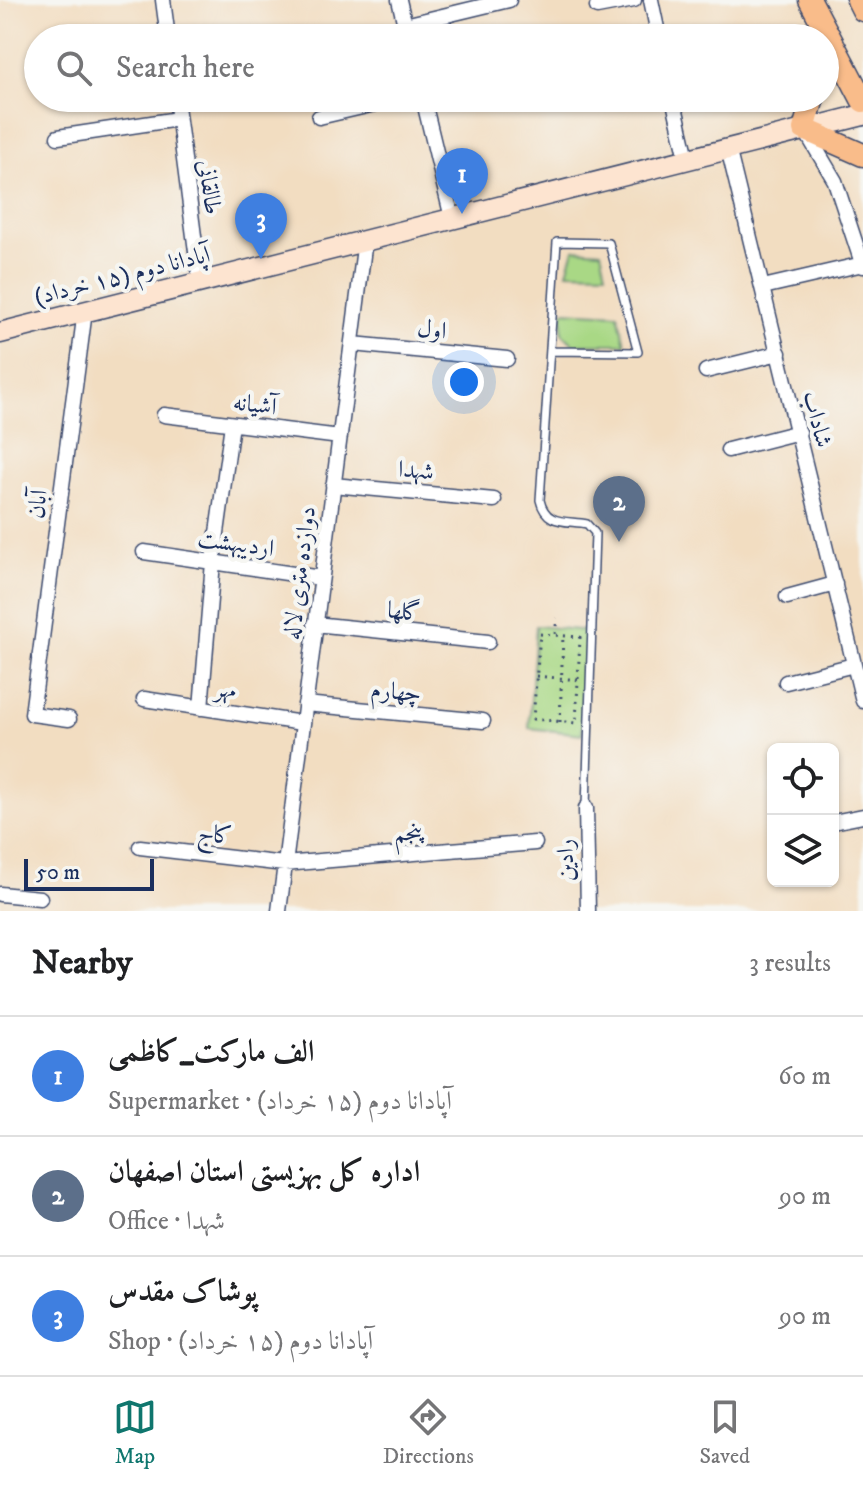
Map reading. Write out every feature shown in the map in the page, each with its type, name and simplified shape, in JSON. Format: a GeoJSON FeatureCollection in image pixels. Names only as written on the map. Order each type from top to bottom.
{"type":"FeatureCollection","features":[{"type":"Feature","properties":{"kind":"main road"},"geometry":{"type":"LineString","coordinates":[[810,0],[819,24]]}},
{"type":"Feature","properties":{"kind":"main road"},"geometry":{"type":"LineString","coordinates":[[858,0],[863,10]]}},
{"type":"Feature","properties":{"kind":"main road"},"geometry":{"type":"LineString","coordinates":[[839,64],[863,101]]}},
{"type":"Feature","properties":{"kind":"main road"},"geometry":{"type":"LineString","coordinates":[[809,112],[804,129],[863,155]]}},
{"type":"Feature","properties":{"kind":"main road","name":"آپادانا دوم (۱۵ خرداد)"},"geometry":{"type":"LineString","coordinates":[[0,333],[863,115]]}},
{"type":"Feature","properties":{"kind":"street"},"geometry":{"type":"LineString","coordinates":[[163,0],[166,24]]}},
{"type":"Feature","properties":{"kind":"street"},"geometry":{"type":"LineString","coordinates":[[399,0],[405,24]]}},
{"type":"Feature","properties":{"kind":"street"},"geometry":{"type":"LineString","coordinates":[[432,24],[509,0]]}},
{"type":"Feature","properties":{"kind":"street"},"geometry":{"type":"LineString","coordinates":[[597,7],[634,0]]}},
{"type":"Feature","properties":{"kind":"street"},"geometry":{"type":"LineString","coordinates":[[651,0],[656,24]]}},
{"type":"Feature","properties":{"kind":"street","name":"طالقانی"},"geometry":{"type":"LineString","coordinates":[[177,112],[200,282]]}},
{"type":"Feature","properties":{"kind":"street"},"geometry":{"type":"LineString","coordinates":[[319,117],[341,112]]}},
{"type":"Feature","properties":{"kind":"street"},"geometry":{"type":"LineString","coordinates":[[426,112],[452,218]]}},
{"type":"Feature","properties":{"kind":"street"},"geometry":{"type":"LineString","coordinates":[[676,112],[687,158]]}},
{"type":"Feature","properties":{"kind":"street"},"geometry":{"type":"LineString","coordinates":[[58,137],[178,119]]}},
{"type":"Feature","properties":{"kind":"street"},"geometry":{"type":"LineString","coordinates":[[763,287],[862,265],[835,181],[804,129]]}},
{"type":"Feature","properties":{"kind":"street","name":"شاداب"},"geometry":{"type":"LineString","coordinates":[[728,148],[863,701]]}},
{"type":"Feature","properties":{"kind":"street","name":"دوازده متری لاله"},"geometry":{"type":"LineString","coordinates":[[279,911],[365,240]]}},
{"type":"Feature","properties":{"kind":"street","name":"آبان"},"geometry":{"type":"LineString","coordinates":[[69,719],[32,714],[85,311]]}},
{"type":"Feature","properties":{"kind":"street","name":"اول"},"geometry":{"type":"LineString","coordinates":[[353,344],[507,359]]}},
{"type":"Feature","properties":{"kind":"street"},"geometry":{"type":"LineString","coordinates":[[706,371],[779,353]]}},
{"type":"Feature","properties":{"kind":"street","name":"آشیانه"},"geometry":{"type":"LineString","coordinates":[[164,415],[340,437]]}},
{"type":"Feature","properties":{"kind":"street"},"geometry":{"type":"LineString","coordinates":[[201,708],[213,562],[232,424]]}},
{"type":"Feature","properties":{"kind":"street"},"geometry":{"type":"LineString","coordinates":[[728,450],[799,432]]}},
{"type":"Feature","properties":{"kind":"street","name":"شهدا"},"geometry":{"type":"LineString","coordinates":[[333,485],[494,500]]}},
{"type":"Feature","properties":{"kind":"street","name":"اردیبهشت"},"geometry":{"type":"LineString","coordinates":[[144,552],[321,578]]}},
{"type":"Feature","properties":{"kind":"street"},"geometry":{"type":"LineString","coordinates":[[787,597],[835,584]]}},
{"type":"Feature","properties":{"kind":"street","name":"گلها"},"geometry":{"type":"LineString","coordinates":[[315,624],[488,642]]}},
{"type":"Feature","properties":{"kind":"street"},"geometry":{"type":"LineString","coordinates":[[786,682],[854,665]]}},
{"type":"Feature","properties":{"kind":"street","name":"مهر"},"geometry":{"type":"LineString","coordinates":[[144,699],[302,723]]}},
{"type":"Feature","properties":{"kind":"street","name":"چهارم"},"geometry":{"type":"LineString","coordinates":[[305,704],[483,721]]}},
{"type":"Feature","properties":{"kind":"street","name":"رادین"},"geometry":{"type":"LineString","coordinates":[[586,808],[588,911]]}},
{"type":"Feature","properties":{"kind":"street"},"geometry":{"type":"LineString","coordinates":[[839,821],[863,816]]}},
{"type":"Feature","properties":{"kind":"street","name":"پنجم"},"geometry":{"type":"LineString","coordinates":[[284,864],[535,843]]}},
{"type":"Feature","properties":{"kind":"street","name":"کاج"},"geometry":{"type":"LineString","coordinates":[[140,847],[284,864]]}},
{"type":"Feature","properties":{"kind":"street"},"geometry":{"type":"LineString","coordinates":[[0,894],[40,898]]}},
{"type":"Feature","properties":{"kind":"lane"},"geometry":{"type":"LineString","coordinates":[[551,351],[638,352],[609,243],[557,242],[540,500],[550,518],[587,524],[595,533],[586,808]]}},
{"type":"Feature","properties":{"kind":"path"},"geometry":{"type":"LineString","coordinates":[[555,635],[557,618]]}},
{"type":"Feature","properties":{"kind":"path"},"geometry":{"type":"LineString","coordinates":[[540,634],[555,635],[580,637],[576,723],[533,719],[540,634]]}},
{"type":"Feature","properties":{"kind":"path"},"geometry":{"type":"LineString","coordinates":[[560,722],[563,635]]}},
{"type":"Feature","properties":{"kind":"path"},"geometry":{"type":"LineString","coordinates":[[536,676],[578,680]]}},
{"type":"Feature","properties":{"kind":"green space"},"geometry":{"type":"Polygon","coordinates":[[[574,249],[601,251],[606,273],[567,272],[574,249]]]}},
{"type":"Feature","properties":{"kind":"green space"},"geometry":{"type":"Polygon","coordinates":[[[563,311],[618,314],[625,344],[573,344],[562,333],[563,311]]]}},
{"type":"Feature","properties":{"kind":"green space"},"geometry":{"type":"Polygon","coordinates":[[[536,626],[587,631],[582,734],[529,728],[536,626]]]}},
{"type":"Feature","properties":{"kind":"place","name":"الف مارکت_کاظمی"},"geometry":{"type":"Point","coordinates":[462,214]}},
{"type":"Feature","properties":{"kind":"place","name":"پوشاک مقدس"},"geometry":{"type":"Point","coordinates":[261,259]}},
{"type":"Feature","properties":{"kind":"place","name":"اداره کل بهزیستی استان اصفهان"},"geometry":{"type":"Point","coordinates":[619,542]}}]}
